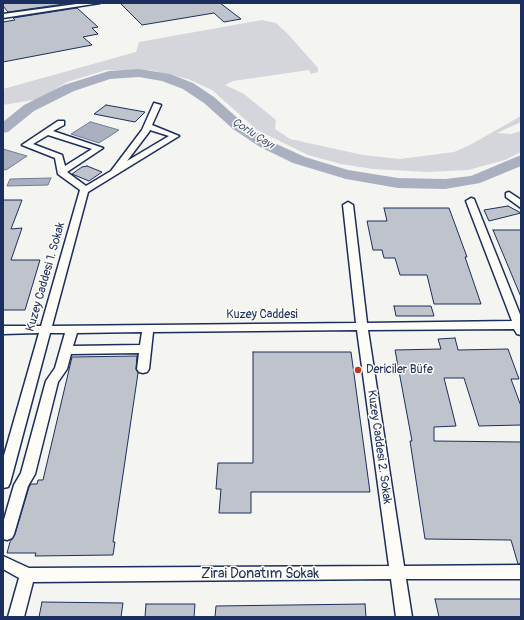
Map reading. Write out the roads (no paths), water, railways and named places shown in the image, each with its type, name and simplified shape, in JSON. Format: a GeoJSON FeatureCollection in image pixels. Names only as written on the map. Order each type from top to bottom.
{"type":"FeatureCollection","features":[{"type":"Feature","properties":{"kind":"street"},"geometry":{"type":"LineString","coordinates":[[3,16],[97,3]]}},
{"type":"Feature","properties":{"kind":"street"},"geometry":{"type":"LineString","coordinates":[[114,174],[148,126],[157,105]]}},
{"type":"Feature","properties":{"kind":"street"},"geometry":{"type":"LineString","coordinates":[[61,123],[26,145],[52,153],[59,157],[61,172],[85,190],[114,174],[175,136],[148,126]]}},
{"type":"Feature","properties":{"kind":"street"},"geometry":{"type":"LineString","coordinates":[[47,132],[99,148],[61,172]]}},
{"type":"Feature","properties":{"kind":"street","name":"Kuzey Caddesi 1. Sokak"},"geometry":{"type":"LineString","coordinates":[[3,483],[44,329],[85,190]]}},
{"type":"Feature","properties":{"kind":"street"},"geometry":{"type":"LineString","coordinates":[[509,195],[521,205]]}},
{"type":"Feature","properties":{"kind":"street"},"geometry":{"type":"LineString","coordinates":[[471,201],[520,327]]}},
{"type":"Feature","properties":{"kind":"street","name":"Kuzey Caddesi 2. Sokak"},"geometry":{"type":"LineString","coordinates":[[348,205],[362,327],[404,617]]}},
{"type":"Feature","properties":{"kind":"street","name":"Kuzey Caddesi"},"geometry":{"type":"LineString","coordinates":[[3,330],[520,327]]}},
{"type":"Feature","properties":{"kind":"street"},"geometry":{"type":"LineString","coordinates":[[143,369],[148,328]]}},
{"type":"Feature","properties":{"kind":"street"},"geometry":{"type":"LineString","coordinates":[[7,534],[21,485],[28,474],[52,382],[61,369],[72,329]]}},
{"type":"Feature","properties":{"kind":"street"},"geometry":{"type":"LineString","coordinates":[[66,350],[146,349]]}},
{"type":"Feature","properties":{"kind":"street","name":"Zirai Donatım Sokak"},"geometry":{"type":"LineString","coordinates":[[3,562],[27,575],[398,574],[521,572]]}},
{"type":"Feature","properties":{"kind":"street"},"geometry":{"type":"LineString","coordinates":[[16,617],[27,575]]}},
{"type":"Feature","properties":{"kind":"water"},"geometry":{"type":"Polygon","coordinates":[[[90,122],[119,130],[99,143],[71,134],[90,122]]]}},
{"type":"Feature","properties":{"kind":"water"},"geometry":{"type":"Polygon","coordinates":[[[3,149],[27,156],[6,170],[3,169],[3,149]]]}},
{"type":"Feature","properties":{"kind":"water"},"geometry":{"type":"Polygon","coordinates":[[[51,178],[48,185],[7,186],[10,179],[51,178]]]}},
{"type":"Feature","properties":{"kind":"waterway","name":"Çorlu Çayı"},"geometry":{"type":"LineString","coordinates":[[3,129],[29,108],[69,88],[109,75],[139,73],[165,77],[188,86],[209,100],[238,126],[265,144],[299,160],[346,174],[398,183],[445,184],[474,180],[521,160]]}},
{"type":"Feature","properties":{"kind":"place","name":"Dericiler Büfe"},"geometry":{"type":"Point","coordinates":[358,370]}}]}
